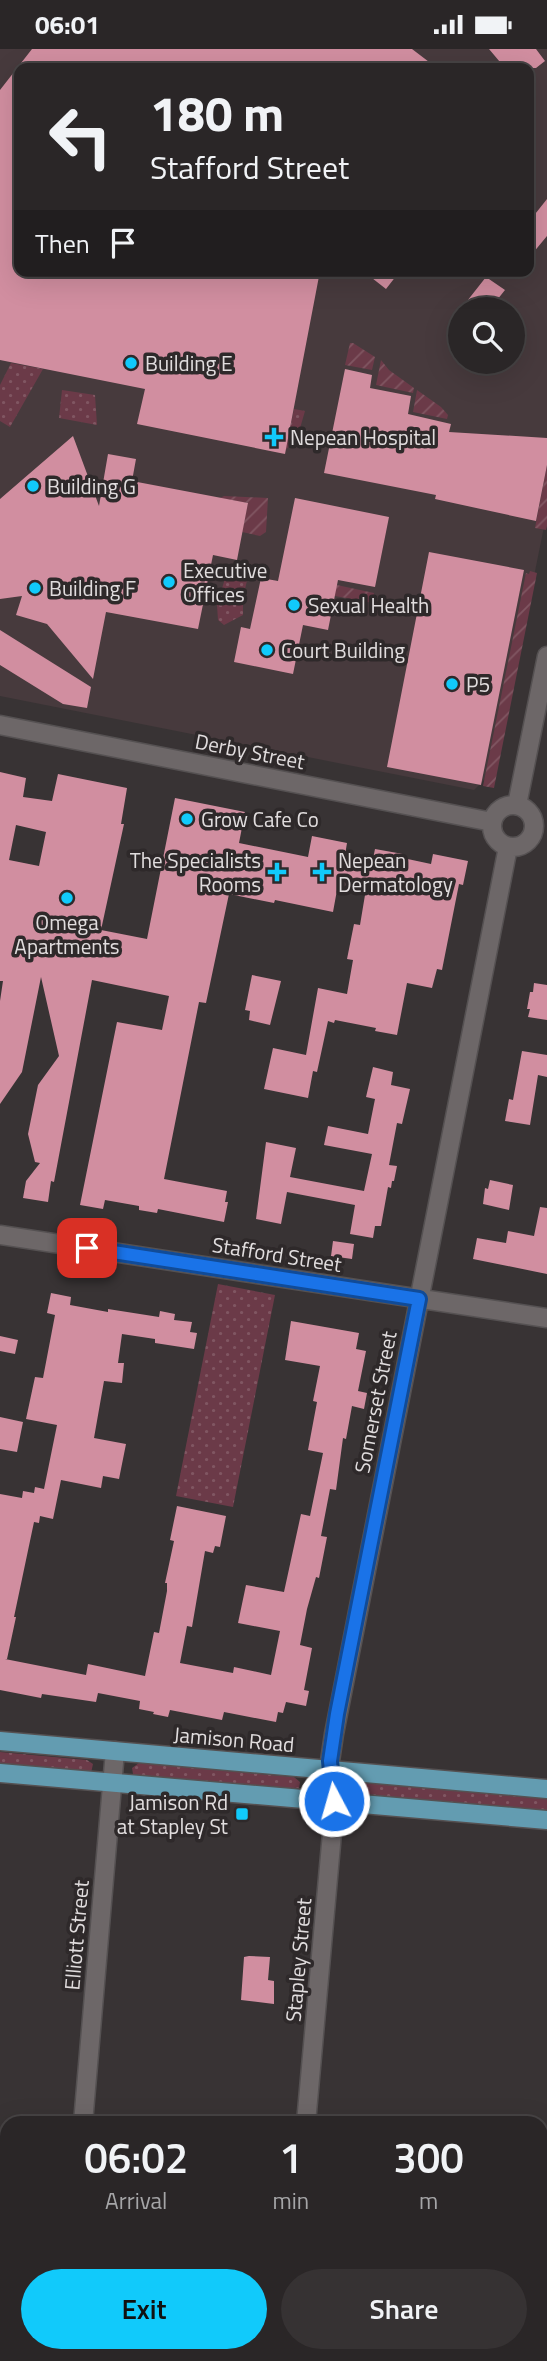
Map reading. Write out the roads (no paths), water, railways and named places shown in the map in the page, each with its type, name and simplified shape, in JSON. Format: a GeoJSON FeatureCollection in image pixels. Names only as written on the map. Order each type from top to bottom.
{"type":"FeatureCollection","features":[{"type":"Feature","properties":{"kind":"main road","name":"Jamison Road"},"geometry":{"type":"LineString","coordinates":[[0,1741],[547,1789]]}},
{"type":"Feature","properties":{"kind":"main road"},"geometry":{"type":"LineString","coordinates":[[0,1773],[547,1820]]}},
{"type":"Feature","properties":{"kind":"street"},"geometry":{"type":"LineString","coordinates":[[517,805],[547,656]]}},
{"type":"Feature","properties":{"kind":"street","name":"Derby Street"},"geometry":{"type":"LineString","coordinates":[[0,725],[492,822]]}},
{"type":"Feature","properties":{"kind":"street"},"geometry":{"type":"LineString","coordinates":[[517,805],[531,815],[540,832],[521,846],[508,847],[497,841],[493,835],[492,822],[498,810],[517,805]]}},
{"type":"Feature","properties":{"kind":"street","name":"Somerset Street"},"geometry":{"type":"LineString","coordinates":[[334,1801],[330,1771],[337,1714],[508,847]]}},
{"type":"Feature","properties":{"kind":"street","name":"Stafford Street"},"geometry":{"type":"LineString","coordinates":[[0,1235],[547,1318]]}},
{"type":"Feature","properties":{"kind":"street","name":"Elliott Street"},"geometry":{"type":"LineString","coordinates":[[84,2116],[115,1751]]}},
{"type":"Feature","properties":{"kind":"street","name":"Stapley Street"},"geometry":{"type":"LineString","coordinates":[[307,2116],[334,1801]]}},
{"type":"Feature","properties":{"kind":"place","name":"Building E"},"geometry":{"type":"Point","coordinates":[131,363]}},
{"type":"Feature","properties":{"kind":"place","name":"Nepean Hospital"},"geometry":{"type":"Point","coordinates":[274,437]}},
{"type":"Feature","properties":{"kind":"place","name":"Building G"},"geometry":{"type":"Point","coordinates":[33,486]}},
{"type":"Feature","properties":{"kind":"place","name":"Executive Offices"},"geometry":{"type":"Point","coordinates":[169,582]}},
{"type":"Feature","properties":{"kind":"place","name":"Building F"},"geometry":{"type":"Point","coordinates":[35,588]}},
{"type":"Feature","properties":{"kind":"place","name":"Sexual Health"},"geometry":{"type":"Point","coordinates":[294,605]}},
{"type":"Feature","properties":{"kind":"place","name":"Court Building"},"geometry":{"type":"Point","coordinates":[267,650]}},
{"type":"Feature","properties":{"kind":"place","name":"P5"},"geometry":{"type":"Point","coordinates":[452,684]}},
{"type":"Feature","properties":{"kind":"place","name":"Grow Cafe Co"},"geometry":{"type":"Point","coordinates":[187,819]}},
{"type":"Feature","properties":{"kind":"place","name":"The Specialists Rooms"},"geometry":{"type":"Point","coordinates":[277,872]}},
{"type":"Feature","properties":{"kind":"place","name":"Nepean Dermatology"},"geometry":{"type":"Point","coordinates":[322,872]}},
{"type":"Feature","properties":{"kind":"place","name":"Omega Apartments"},"geometry":{"type":"Point","coordinates":[67,898]}},
{"type":"Feature","properties":{"kind":"place","name":"Jamison Rd at Stapley St"},"geometry":{"type":"Point","coordinates":[242,1814]}}]}
